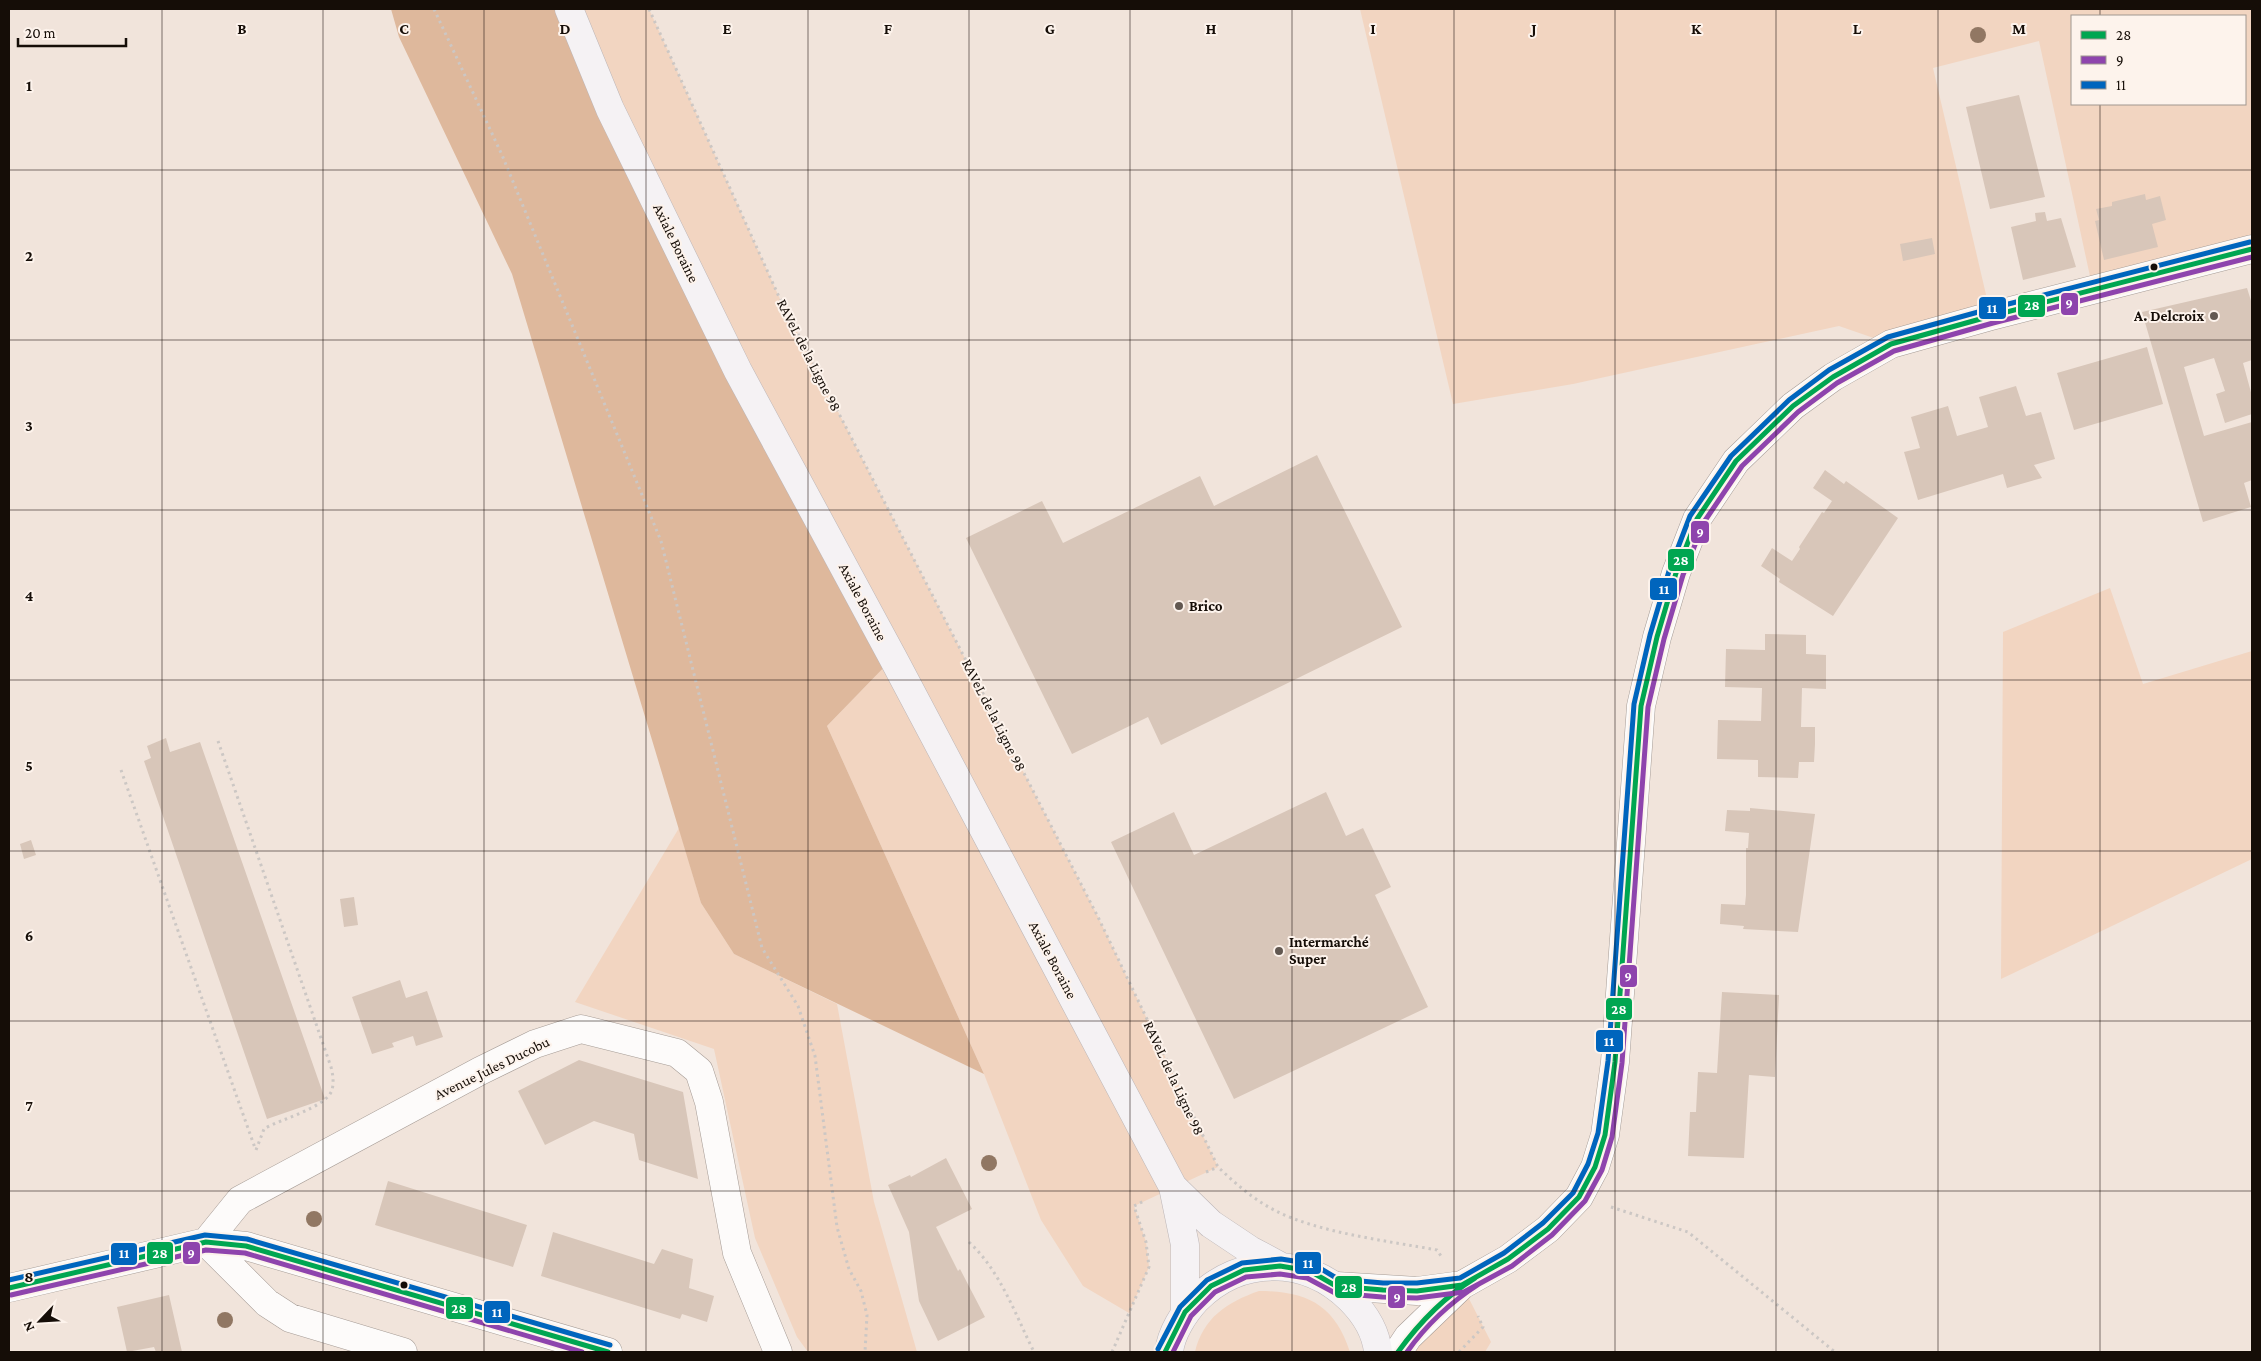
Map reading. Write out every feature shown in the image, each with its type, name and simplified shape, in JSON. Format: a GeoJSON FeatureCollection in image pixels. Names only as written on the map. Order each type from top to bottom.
{"type":"FeatureCollection","features":[{"type":"Feature","properties":{"kind":"main road","name":"Axiale Boraine"},"geometry":{"type":"LineString","coordinates":[[569,9],[610,109],[738,371],[898,667],[1174,1187],[1211,1224],[1250,1250],[1280,1266]]}},
{"type":"Feature","properties":{"kind":"main road","name":"Axiale Boraine"},"geometry":{"type":"LineString","coordinates":[[1174,1187],[1185,1245],[1185,1312]]}},
{"type":"Feature","properties":{"kind":"main road"},"geometry":{"type":"LineString","coordinates":[[1168,1350],[1185,1312],[1211,1286],[1244,1270],[1280,1266],[1310,1272],[1336,1286],[1362,1311],[1377,1344],[1378,1352]]}},
{"type":"Feature","properties":{"kind":"street"},"geometry":{"type":"LineString","coordinates":[[1398,1352],[1408,1337],[1462,1285],[1508,1259],[1548,1229],[1579,1197],[1596,1167],[1604,1135],[1615,1062],[1641,706],[1657,637],[1676,573],[1697,519],[1736,461],[1793,406],[1833,377],[1891,344],[1990,316],[2252,249]]}},
{"type":"Feature","properties":{"kind":"street","name":"Avenue Jules Ducobu"},"geometry":{"type":"LineString","coordinates":[[206,1242],[240,1200],[480,1071],[536,1044],[581,1029],[677,1053],[699,1071],[709,1102],[737,1253],[778,1352]]}},
{"type":"Feature","properties":{"kind":"street"},"geometry":{"type":"LineString","coordinates":[[206,1242],[267,1303],[290,1318],[403,1352]]}},
{"type":"Feature","properties":{"kind":"street"},"geometry":{"type":"LineString","coordinates":[[9,1288],[206,1242],[246,1246],[608,1352]]}},
{"type":"Feature","properties":{"kind":"street"},"geometry":{"type":"LineString","coordinates":[[1336,1286],[1417,1291],[1462,1285]]}},
{"type":"Feature","properties":{"kind":"path"},"geometry":{"type":"LineString","coordinates":[[434,9],[502,155],[661,541],[762,948],[798,1006],[815,1056],[836,1227],[849,1269],[861,1291],[867,1315],[865,1352]]}},
{"type":"Feature","properties":{"kind":"path","name":"RAVeL de la Ligne 98"},"geometry":{"type":"LineString","coordinates":[[649,9],[780,299],[1098,917],[1218,1167],[1239,1187],[1276,1211],[1314,1226],[1437,1250],[1462,1285]]}},
{"type":"Feature","properties":{"kind":"path"},"geometry":{"type":"LineString","coordinates":[[218,741],[328,1057],[334,1080],[332,1092],[327,1099],[264,1130],[256,1150]]}},
{"type":"Feature","properties":{"kind":"path"},"geometry":{"type":"LineString","coordinates":[[121,770],[256,1150],[257,1165],[251,1182],[240,1200]]}},
{"type":"Feature","properties":{"kind":"path"},"geometry":{"type":"LineString","coordinates":[[1112,1352],[1149,1267],[1146,1242],[1134,1206],[1174,1187]]}},
{"type":"Feature","properties":{"kind":"path"},"geometry":{"type":"LineString","coordinates":[[1579,1197],[1688,1232],[1836,1352]]}},
{"type":"Feature","properties":{"kind":"path"},"geometry":{"type":"LineString","coordinates":[[969,1242],[983,1255],[996,1272],[1034,1352]]}},
{"type":"Feature","properties":{"kind":"shaded area"},"geometry":{"type":"Polygon","coordinates":[[[391,9],[569,9],[893,658],[827,726],[984,1074],[734,954],[701,903],[512,274],[399,37],[391,9]]]}},
{"type":"Feature","properties":{"kind":"shaded area"},"geometry":{"type":"Polygon","coordinates":[[[569,9],[649,9],[780,299],[1098,917],[1218,1167],[1134,1206],[1146,1242],[1149,1267],[1129,1313],[1083,1286],[1041,1220],[984,1074],[827,726],[893,658],[569,9]]]}},
{"type":"Feature","properties":{"kind":"shaded area"},"geometry":{"type":"Polygon","coordinates":[[[1360,9],[2252,9],[2252,249],[2093,290],[2039,41],[1933,68],[1991,316],[1891,344],[1839,326],[1573,384],[1453,404],[1360,9]]]}},
{"type":"Feature","properties":{"kind":"shaded area"},"geometry":{"type":"Polygon","coordinates":[[[2110,588],[2143,684],[2252,651],[2252,859],[2001,979],[2003,632],[2110,588]]]}},
{"type":"Feature","properties":{"kind":"shaded area"},"geometry":{"type":"Polygon","coordinates":[[[679,828],[701,903],[734,954],[837,1004],[874,1202],[917,1352],[808,1352],[797,1337],[755,1238],[714,1049],[575,1002],[679,828]]]}},
{"type":"Feature","properties":{"kind":"shaded area"},"geometry":{"type":"Polygon","coordinates":[[[1462,1285],[1491,1342],[1485,1352],[1398,1352],[1462,1285]]]}},
{"type":"Feature","properties":{"kind":"shaded area"},"geometry":{"type":"Polygon","coordinates":[[[1259,1291],[1291,1294],[1317,1304],[1336,1323],[1344,1336],[1350,1352],[1195,1352],[1204,1330],[1218,1313],[1237,1300],[1259,1291]]]}},
{"type":"Feature","properties":{"kind":"building"},"geometry":{"type":"Polygon","coordinates":[[[2019,95],[2045,197],[1990,209],[1966,107],[2019,95]]]}},
{"type":"Feature","properties":{"kind":"building"},"geometry":{"type":"Polygon","coordinates":[[[2145,194],[2146,200],[2160,196],[2166,220],[2152,224],[2158,247],[2104,260],[2095,221],[2099,220],[2096,209],[2112,206],[2112,202],[2145,194]]]}},
{"type":"Feature","properties":{"kind":"building"},"geometry":{"type":"Polygon","coordinates":[[[2045,212],[2047,221],[2061,218],[2076,267],[2023,280],[2011,227],[2036,221],[2035,213],[2045,212]]]}},
{"type":"Feature","properties":{"kind":"building"},"geometry":{"type":"Polygon","coordinates":[[[1932,238],[1935,254],[1903,261],[1900,244],[1932,238]]]}},
{"type":"Feature","properties":{"kind":"building"},"geometry":{"type":"Polygon","coordinates":[[[2247,288],[2252,304],[2252,360],[2243,363],[2252,396],[2252,414],[2225,423],[2216,394],[2225,391],[2214,358],[2184,367],[2204,436],[2252,422],[2252,480],[2244,483],[2251,507],[2203,522],[2142,312],[2247,288]]]}},
{"type":"Feature","properties":{"kind":"building"},"geometry":{"type":"Polygon","coordinates":[[[2147,347],[2163,404],[2074,430],[2057,373],[2147,347]]]}},
{"type":"Feature","properties":{"kind":"building"},"geometry":{"type":"Polygon","coordinates":[[[2016,386],[2026,416],[2041,412],[2055,459],[2034,465],[2042,478],[2007,488],[2003,474],[1918,500],[1904,452],[1920,448],[1911,417],[1948,406],[1957,436],[1988,427],[1979,397],[2016,386]]]}},
{"type":"Feature","properties":{"kind":"building"},"geometry":{"type":"Polygon","coordinates":[[[1317,455],[1402,627],[1161,745],[1148,717],[1072,754],[966,538],[1042,501],[1063,543],[1200,476],[1214,506],[1317,455]]]}},
{"type":"Feature","properties":{"kind":"building"},"geometry":{"type":"Polygon","coordinates":[[[1825,470],[1844,484],[1846,481],[1898,518],[1833,616],[1779,582],[1780,579],[1761,566],[1772,548],[1792,561],[1822,512],[1824,513],[1832,501],[1813,488],[1825,470]]]}},
{"type":"Feature","properties":{"kind":"building"},"geometry":{"type":"Polygon","coordinates":[[[1765,634],[1806,635],[1806,654],[1826,655],[1826,689],[1802,688],[1801,727],[1815,727],[1815,744],[1814,762],[1799,762],[1798,778],[1758,777],[1758,760],[1717,759],[1718,720],[1761,721],[1762,688],[1725,687],[1726,649],[1765,650],[1765,634]]]}},
{"type":"Feature","properties":{"kind":"building"},"geometry":{"type":"Polygon","coordinates":[[[166,738],[170,752],[200,742],[325,1099],[267,1119],[144,761],[151,758],[147,746],[166,738]]]}},
{"type":"Feature","properties":{"kind":"building"},"geometry":{"type":"Polygon","coordinates":[[[1326,792],[1346,836],[1363,828],[1391,887],[1375,895],[1428,1007],[1234,1099],[1111,842],[1174,812],[1194,855],[1326,792]]]}},
{"type":"Feature","properties":{"kind":"building"},"geometry":{"type":"Polygon","coordinates":[[[1750,808],[1815,814],[1798,932],[1743,929],[1744,926],[1720,924],[1721,904],[1745,905],[1746,895],[1746,848],[1748,848],[1749,833],[1725,831],[1727,810],[1750,811],[1750,808]]]}},
{"type":"Feature","properties":{"kind":"building"},"geometry":{"type":"Polygon","coordinates":[[[31,840],[36,855],[24,859],[20,844],[31,840]]]}},
{"type":"Feature","properties":{"kind":"building"},"geometry":{"type":"Polygon","coordinates":[[[354,897],[358,925],[344,927],[340,899],[354,897]]]}},
{"type":"Feature","properties":{"kind":"building"},"geometry":{"type":"Polygon","coordinates":[[[400,980],[406,998],[427,991],[443,1037],[416,1046],[413,1036],[392,1043],[394,1047],[372,1054],[352,997],[400,980]]]}},
{"type":"Feature","properties":{"kind":"building"},"geometry":{"type":"Polygon","coordinates":[[[1722,992],[1779,995],[1775,1077],[1749,1075],[1744,1158],[1688,1156],[1690,1112],[1696,1112],[1698,1072],[1717,1073],[1722,992]]]}},
{"type":"Feature","properties":{"kind":"building"},"geometry":{"type":"Polygon","coordinates":[[[579,1060],[683,1092],[698,1179],[639,1160],[634,1134],[594,1121],[545,1145],[518,1091],[579,1060]]]}},
{"type":"Feature","properties":{"kind":"building"},"geometry":{"type":"Polygon","coordinates":[[[946,1158],[972,1209],[936,1227],[958,1271],[960,1269],[985,1317],[938,1341],[919,1301],[909,1232],[888,1185],[910,1175],[911,1177],[946,1158]]]}},
{"type":"Feature","properties":{"kind":"building"},"geometry":{"type":"Polygon","coordinates":[[[388,1181],[527,1225],[513,1267],[375,1225],[388,1181]]]}},
{"type":"Feature","properties":{"kind":"building"},"geometry":{"type":"Polygon","coordinates":[[[553,1232],[654,1264],[662,1249],[693,1259],[689,1288],[714,1296],[707,1322],[682,1314],[680,1319],[541,1276],[553,1232]]]}},
{"type":"Feature","properties":{"kind":"building"},"geometry":{"type":"Polygon","coordinates":[[[169,1295],[182,1352],[156,1352],[154,1347],[127,1352],[117,1307],[169,1295]]]}},
{"type":"Feature","properties":{"kind":"transit line","name":"11"},"geometry":{"type":"LineString","coordinates":[[1158,1349],[1180,1307],[1207,1280],[1242,1263],[1281,1259],[1313,1264],[1338,1279],[1383,1283],[1417,1283],[1460,1278],[1504,1253],[1543,1223],[1573,1193],[1588,1164],[1598,1133],[1608,1061],[1634,704],[1650,635],[1669,571],[1690,516],[1731,456],[1789,400],[1829,370],[1888,337],[2250,242]]}},
{"type":"Feature","properties":{"kind":"transit line","name":"28"},"geometry":{"type":"LineString","coordinates":[[1165,1352],[1185,1312],[1211,1286],[1244,1270],[1280,1266],[1310,1271],[1336,1286],[1383,1290],[1417,1291],[1462,1285],[1508,1259],[1548,1229],[1579,1197],[1595,1167],[1605,1135],[1615,1062],[1641,706],[1657,637],[1676,573],[1697,519],[1736,461],[1793,406],[1833,377],[1891,344],[1991,316],[2252,249]]}},
{"type":"Feature","properties":{"kind":"transit line","name":"9"},"geometry":{"type":"LineString","coordinates":[[1173,1352],[1191,1316],[1215,1292],[1246,1277],[1280,1274],[1307,1278],[1335,1293],[1382,1297],[1417,1298],[1464,1292],[1512,1266],[1552,1235],[1585,1201],[1602,1170],[1612,1137],[1622,1063],[1648,707],[1664,639],[1683,575],[1704,522],[1742,466],[1798,412],[1837,383],[1894,351],[1993,323],[2252,257]]}},
{"type":"Feature","properties":{"kind":"transit line","name":"11"},"geometry":{"type":"LineString","coordinates":[[9,1280],[205,1235],[247,1239],[610,1345]]}},
{"type":"Feature","properties":{"kind":"transit line","name":"28"},"geometry":{"type":"LineString","coordinates":[[9,1288],[206,1242],[246,1246],[608,1352]]}},
{"type":"Feature","properties":{"kind":"transit line","name":"9"},"geometry":{"type":"LineString","coordinates":[[11,1295],[206,1250],[245,1253],[582,1352]]}},
{"type":"Feature","properties":{"kind":"transit line","name":"28"},"geometry":{"type":"LineString","coordinates":[[1398,1352],[1433,1311],[1475,1278]]}},
{"type":"Feature","properties":{"kind":"transit line","name":"9"},"geometry":{"type":"LineString","coordinates":[[1407,1352],[1440,1315],[1479,1284]]}},
{"type":"Feature","properties":{"kind":"place","name":"A. Delcroix"},"geometry":{"type":"Point","coordinates":[2214,316]}},
{"type":"Feature","properties":{"kind":"place","name":"Brico"},"geometry":{"type":"Point","coordinates":[1179,606]}},
{"type":"Feature","properties":{"kind":"place","name":"Intermarché Super"},"geometry":{"type":"Point","coordinates":[1279,951]}}]}
